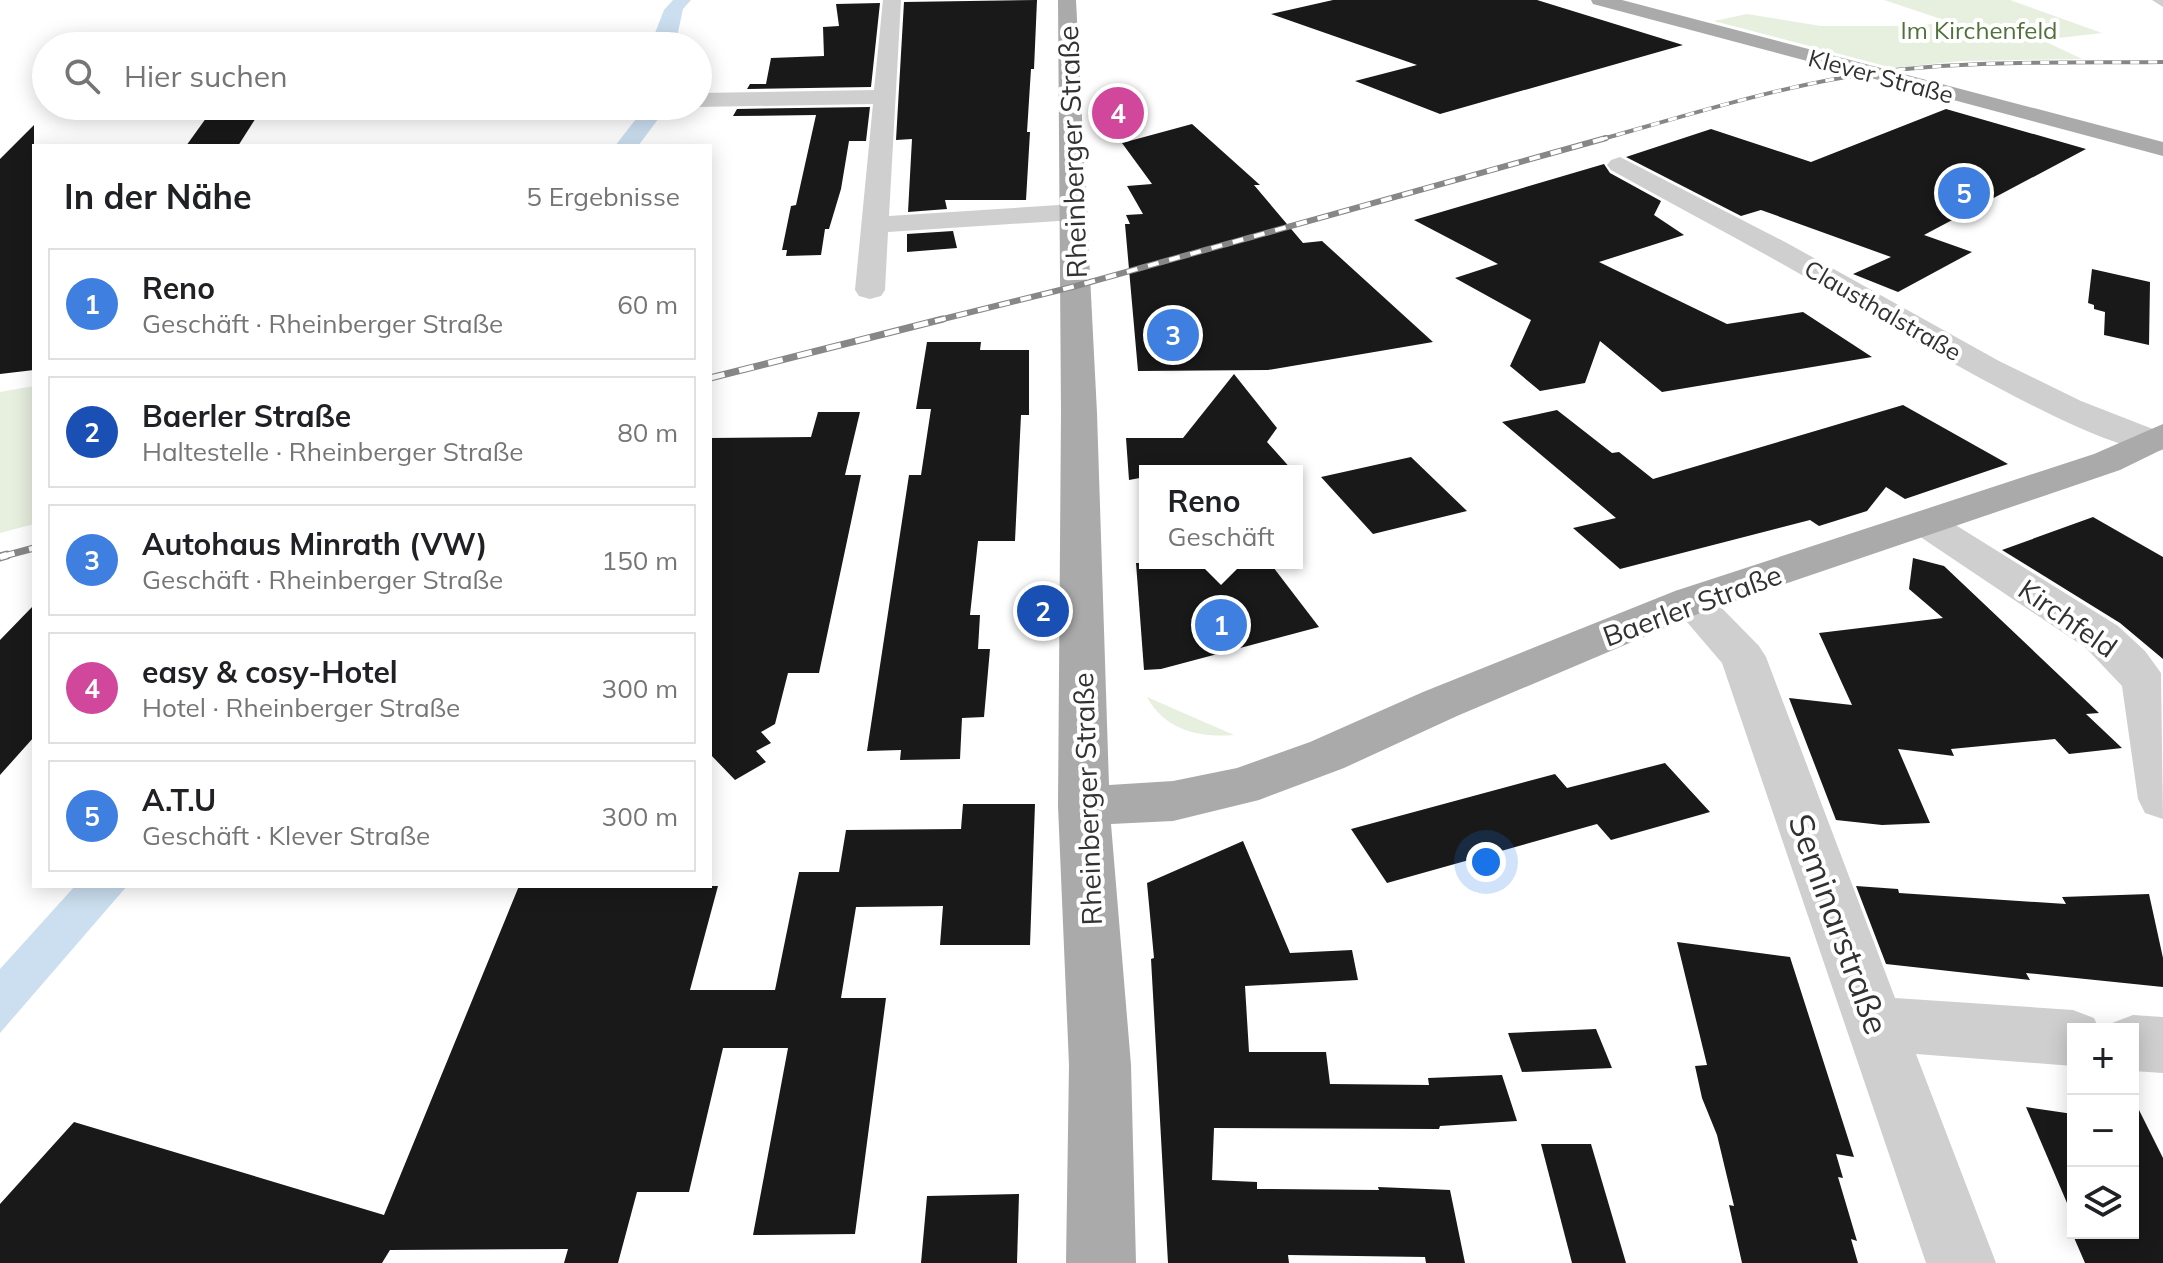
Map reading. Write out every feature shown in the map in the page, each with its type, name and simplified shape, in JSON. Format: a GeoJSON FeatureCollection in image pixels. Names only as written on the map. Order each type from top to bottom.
{"type":"FeatureCollection","features":[{"type":"Feature","properties":{"kind":"main road","name":"Rheinberger Straße"},"geometry":{"type":"LineString","coordinates":[[1067,0],[1074,212],[1084,806],[1100,1065],[1101,1263]]}},
{"type":"Feature","properties":{"kind":"main road","name":"Klever Straße"},"geometry":{"type":"LineString","coordinates":[[1600,0],[2163,149]]}},
{"type":"Feature","properties":{"kind":"main road","name":"Baerler Straße"},"geometry":{"type":"LineString","coordinates":[[1084,806],[1173,801],[1241,786],[1327,755],[1440,704],[1690,601],[2107,462],[2158,438]]}},
{"type":"Feature","properties":{"kind":"street"},"geometry":{"type":"LineString","coordinates":[[870,290],[892,0]]}},
{"type":"Feature","properties":{"kind":"street"},"geometry":{"type":"LineString","coordinates":[[712,100],[885,97]]}},
{"type":"Feature","properties":{"kind":"street","name":"Clausthalstraße"},"geometry":{"type":"LineString","coordinates":[[1620,165],[1802,263],[2032,394],[2095,422],[2158,438]]}},
{"type":"Feature","properties":{"kind":"street"},"geometry":{"type":"LineString","coordinates":[[875,225],[1074,212]]}},
{"type":"Feature","properties":{"kind":"street","name":"Kirchfeld"},"geometry":{"type":"LineString","coordinates":[[1927,524],[2102,637],[2129,662],[2145,684],[2163,799]]}},
{"type":"Feature","properties":{"kind":"street","name":"Seminarstraße"},"geometry":{"type":"LineString","coordinates":[[1690,601],[1743,657],[1961,1263]]}},
{"type":"Feature","properties":{"kind":"street"},"geometry":{"type":"LineString","coordinates":[[1875,1024],[2067,1038]]}},
{"type":"Feature","properties":{"kind":"street"},"geometry":{"type":"LineString","coordinates":[[2139,1043],[2163,1045]]}},
{"type":"Feature","properties":{"kind":"green space","name":"Im Kirchenfeld"},"geometry":{"type":"Polygon","coordinates":[[[1884,0],[2010,0],[2102,33],[2042,40],[2082,59],[1961,61],[1893,68],[1714,21],[1747,14],[1821,26],[1920,26],[1947,21],[1884,0]]]}},
{"type":"Feature","properties":{"kind":"green space"},"geometry":{"type":"Polygon","coordinates":[[[32,386],[32,525],[0,533],[0,392],[32,386]]]}},
{"type":"Feature","properties":{"kind":"green space"},"geometry":{"type":"Polygon","coordinates":[[[1147,697],[1234,735],[1208,735],[1184,730],[1163,717],[1147,697]]]}},
{"type":"Feature","properties":{"kind":"water"},"geometry":{"type":"Polygon","coordinates":[[[673,0],[691,0],[683,9],[678,32],[655,32],[664,10],[673,0]]]}},
{"type":"Feature","properties":{"kind":"water"},"geometry":{"type":"Polygon","coordinates":[[[635,120],[658,120],[640,144],[617,144],[635,120]]]}},
{"type":"Feature","properties":{"kind":"water"},"geometry":{"type":"Polygon","coordinates":[[[73,888],[125,888],[0,1033],[0,969],[73,888]]]}},
{"type":"Feature","properties":{"kind":"building"},"geometry":{"type":"Polygon","coordinates":[[[1037,0],[1027,132],[1030,132],[1026,200],[945,200],[947,209],[908,212],[912,139],[896,140],[904,2],[1037,0]]]}},
{"type":"Feature","properties":{"kind":"building"},"geometry":{"type":"Polygon","coordinates":[[[1333,0],[1537,0],[1683,45],[1440,114],[1355,81],[1417,65],[1271,14],[1333,0]]]}},
{"type":"Feature","properties":{"kind":"building"},"geometry":{"type":"Polygon","coordinates":[[[880,3],[871,87],[747,89],[750,84],[766,84],[771,58],[824,56],[823,27],[839,26],[836,4],[880,3]]]}},
{"type":"Feature","properties":{"kind":"building"},"geometry":{"type":"Polygon","coordinates":[[[870,107],[866,141],[849,141],[841,189],[829,229],[825,229],[821,255],[786,256],[787,250],[782,250],[791,206],[796,205],[816,115],[733,116],[737,109],[870,107]]]}},
{"type":"Feature","properties":{"kind":"building"},"geometry":{"type":"Polygon","coordinates":[[[1946,109],[2086,149],[1924,235],[1972,252],[1898,292],[1853,274],[1891,257],[1761,210],[1741,216],[1626,157],[1711,129],[1811,162],[1946,109]]]}},
{"type":"Feature","properties":{"kind":"building"},"geometry":{"type":"Polygon","coordinates":[[[205,120],[255,120],[239,144],[187,144],[205,120]]]}},
{"type":"Feature","properties":{"kind":"building"},"geometry":{"type":"Polygon","coordinates":[[[1192,124],[1260,185],[1254,185],[1303,243],[1322,241],[1433,342],[1268,370],[1138,371],[1125,224],[1130,224],[1126,215],[1143,214],[1127,186],[1152,184],[1122,143],[1192,124]]]}},
{"type":"Feature","properties":{"kind":"building"},"geometry":{"type":"Polygon","coordinates":[[[34,125],[32,370],[0,374],[0,159],[34,125]]]}},
{"type":"Feature","properties":{"kind":"building"},"geometry":{"type":"Polygon","coordinates":[[[1604,164],[1610,173],[1661,201],[1654,215],[1684,235],[1599,262],[1727,324],[1803,312],[1872,357],[1662,392],[1600,341],[1585,383],[1540,391],[1510,366],[1531,320],[1455,278],[1498,264],[1414,220],[1604,164]]]}},
{"type":"Feature","properties":{"kind":"building"},"geometry":{"type":"Polygon","coordinates":[[[953,231],[957,248],[907,252],[907,234],[953,231]]]}},
{"type":"Feature","properties":{"kind":"building"},"geometry":{"type":"Polygon","coordinates":[[[2092,269],[2150,282],[2149,345],[2104,335],[2105,312],[2094,309],[2094,305],[2088,303],[2092,269]]]}},
{"type":"Feature","properties":{"kind":"building"},"geometry":{"type":"Polygon","coordinates":[[[927,342],[981,342],[980,350],[1029,350],[1029,415],[1021,415],[1015,541],[978,541],[970,615],[980,615],[978,649],[990,649],[984,717],[962,718],[960,759],[900,760],[901,750],[867,751],[909,475],[921,475],[931,409],[916,409],[927,342]]]}},
{"type":"Feature","properties":{"kind":"building"},"geometry":{"type":"Polygon","coordinates":[[[1234,374],[1277,428],[1267,442],[1288,465],[1139,465],[1139,478],[1129,480],[1126,438],[1183,438],[1234,374]]]}},
{"type":"Feature","properties":{"kind":"building"},"geometry":{"type":"Polygon","coordinates":[[[1903,405],[2008,464],[1905,499],[1886,487],[1867,511],[1819,526],[1810,520],[1620,569],[1573,528],[1616,518],[1502,422],[1557,410],[1612,453],[1619,452],[1653,479],[1903,405]]]}},
{"type":"Feature","properties":{"kind":"building"},"geometry":{"type":"Polygon","coordinates":[[[818,412],[860,412],[845,475],[861,475],[819,673],[788,673],[775,724],[761,732],[771,743],[756,751],[766,762],[735,780],[712,756],[712,438],[811,437],[818,412]]]}},
{"type":"Feature","properties":{"kind":"building"},"geometry":{"type":"Polygon","coordinates":[[[1411,457],[1467,511],[1373,534],[1321,477],[1411,457]]]}},
{"type":"Feature","properties":{"kind":"building"},"geometry":{"type":"Polygon","coordinates":[[[2093,517],[2163,557],[2163,659],[2120,623],[2002,550],[2093,517]]]}},
{"type":"Feature","properties":{"kind":"building"},"geometry":{"type":"Polygon","coordinates":[[[1913,558],[1944,566],[2099,713],[2086,714],[2122,748],[2069,754],[2055,739],[1951,749],[1954,756],[1898,749],[1930,823],[1882,825],[1836,820],[1789,698],[1852,705],[1819,633],[1943,618],[1909,589],[1913,558]]]}},
{"type":"Feature","properties":{"kind":"building"},"geometry":{"type":"Polygon","coordinates":[[[1136,563],[1139,563],[1139,569],[1275,569],[1319,627],[1161,669],[1144,670],[1136,563]]]}},
{"type":"Feature","properties":{"kind":"building"},"geometry":{"type":"Polygon","coordinates":[[[32,607],[32,739],[0,775],[0,640],[32,607]]]}},
{"type":"Feature","properties":{"kind":"building"},"geometry":{"type":"Polygon","coordinates":[[[1665,763],[1710,812],[1611,840],[1597,824],[1387,883],[1351,829],[1555,774],[1567,788],[1665,763]]]}},
{"type":"Feature","properties":{"kind":"building"},"geometry":{"type":"Polygon","coordinates":[[[963,804],[1035,804],[1030,945],[940,945],[943,906],[856,907],[841,998],[886,998],[855,1234],[753,1235],[788,1048],[723,1048],[689,1192],[637,1192],[618,1263],[564,1263],[568,1249],[390,1250],[382,1263],[0,1263],[0,1204],[74,1122],[384,1215],[518,888],[718,886],[690,990],[775,990],[799,872],[839,872],[846,830],[961,829],[963,804]]]}},
{"type":"Feature","properties":{"kind":"building"},"geometry":{"type":"Polygon","coordinates":[[[1243,841],[1290,953],[1352,950],[1358,980],[1245,986],[1249,1052],[1326,1052],[1330,1084],[1429,1085],[1428,1078],[1502,1075],[1517,1121],[1440,1126],[1439,1129],[1214,1128],[1212,1180],[1257,1182],[1257,1189],[1379,1190],[1378,1187],[1450,1190],[1465,1263],[1426,1263],[1425,1257],[1288,1255],[1289,1263],[1168,1263],[1151,959],[1154,958],[1147,883],[1243,841]]]}},
{"type":"Feature","properties":{"kind":"building"},"geometry":{"type":"Polygon","coordinates":[[[1856,886],[1898,889],[1899,893],[2066,904],[2062,897],[2149,894],[2163,958],[2163,987],[2026,973],[2030,980],[1886,964],[1856,886]]]}},
{"type":"Feature","properties":{"kind":"building"},"geometry":{"type":"Polygon","coordinates":[[[1677,942],[1790,957],[1854,1157],[1836,1154],[1843,1178],[1838,1177],[1857,1241],[1851,1239],[1858,1263],[1742,1263],[1729,1205],[1734,1206],[1717,1135],[1702,1098],[1695,1066],[1707,1065],[1677,942]]]}},
{"type":"Feature","properties":{"kind":"building"},"geometry":{"type":"Polygon","coordinates":[[[1596,1029],[1612,1068],[1522,1072],[1508,1033],[1596,1029]]]}},
{"type":"Feature","properties":{"kind":"building"},"geometry":{"type":"Polygon","coordinates":[[[2026,1107],[2067,1113],[2067,1203],[2026,1107]]]}},
{"type":"Feature","properties":{"kind":"building"},"geometry":{"type":"Polygon","coordinates":[[[2139,1110],[2163,1158],[2163,1263],[2085,1263],[2075,1239],[2139,1239],[2139,1110]]]}},
{"type":"Feature","properties":{"kind":"building"},"geometry":{"type":"Polygon","coordinates":[[[1541,1144],[1591,1144],[1626,1263],[1572,1263],[1541,1144]]]}},
{"type":"Feature","properties":{"kind":"building"},"geometry":{"type":"Polygon","coordinates":[[[1019,1194],[1017,1263],[921,1263],[927,1196],[1019,1194]]]}},
{"type":"Feature","properties":{"kind":"railway"},"geometry":{"type":"LineString","coordinates":[[1605,138],[1768,93],[1871,73],[1980,64],[2163,62]]}},
{"type":"Feature","properties":{"kind":"railway"},"geometry":{"type":"LineString","coordinates":[[940,320],[1076,286],[1605,138]]}},
{"type":"Feature","properties":{"kind":"railway"},"geometry":{"type":"LineString","coordinates":[[1599,140],[1605,138]]}},
{"type":"Feature","properties":{"kind":"railway"},"geometry":{"type":"LineString","coordinates":[[712,377],[940,320]]}},
{"type":"Feature","properties":{"kind":"railway"},"geometry":{"type":"LineString","coordinates":[[935,321],[940,320]]}},
{"type":"Feature","properties":{"kind":"railway"},"geometry":{"type":"LineString","coordinates":[[7,555],[0,557],[32,549]]}},
{"type":"Feature","properties":{"kind":"place","name":"easy & cosy-Hotel"},"geometry":{"type":"Point","coordinates":[1118,113]}},
{"type":"Feature","properties":{"kind":"place","name":"A.T.U"},"geometry":{"type":"Point","coordinates":[1964,193]}},
{"type":"Feature","properties":{"kind":"place","name":"Autohaus Minrath (VW)"},"geometry":{"type":"Point","coordinates":[1173,335]}},
{"type":"Feature","properties":{"kind":"place","name":"Baerler Straße"},"geometry":{"type":"Point","coordinates":[1043,611]}},
{"type":"Feature","properties":{"kind":"place","name":"Reno"},"geometry":{"type":"Point","coordinates":[1221,625]}}]}
